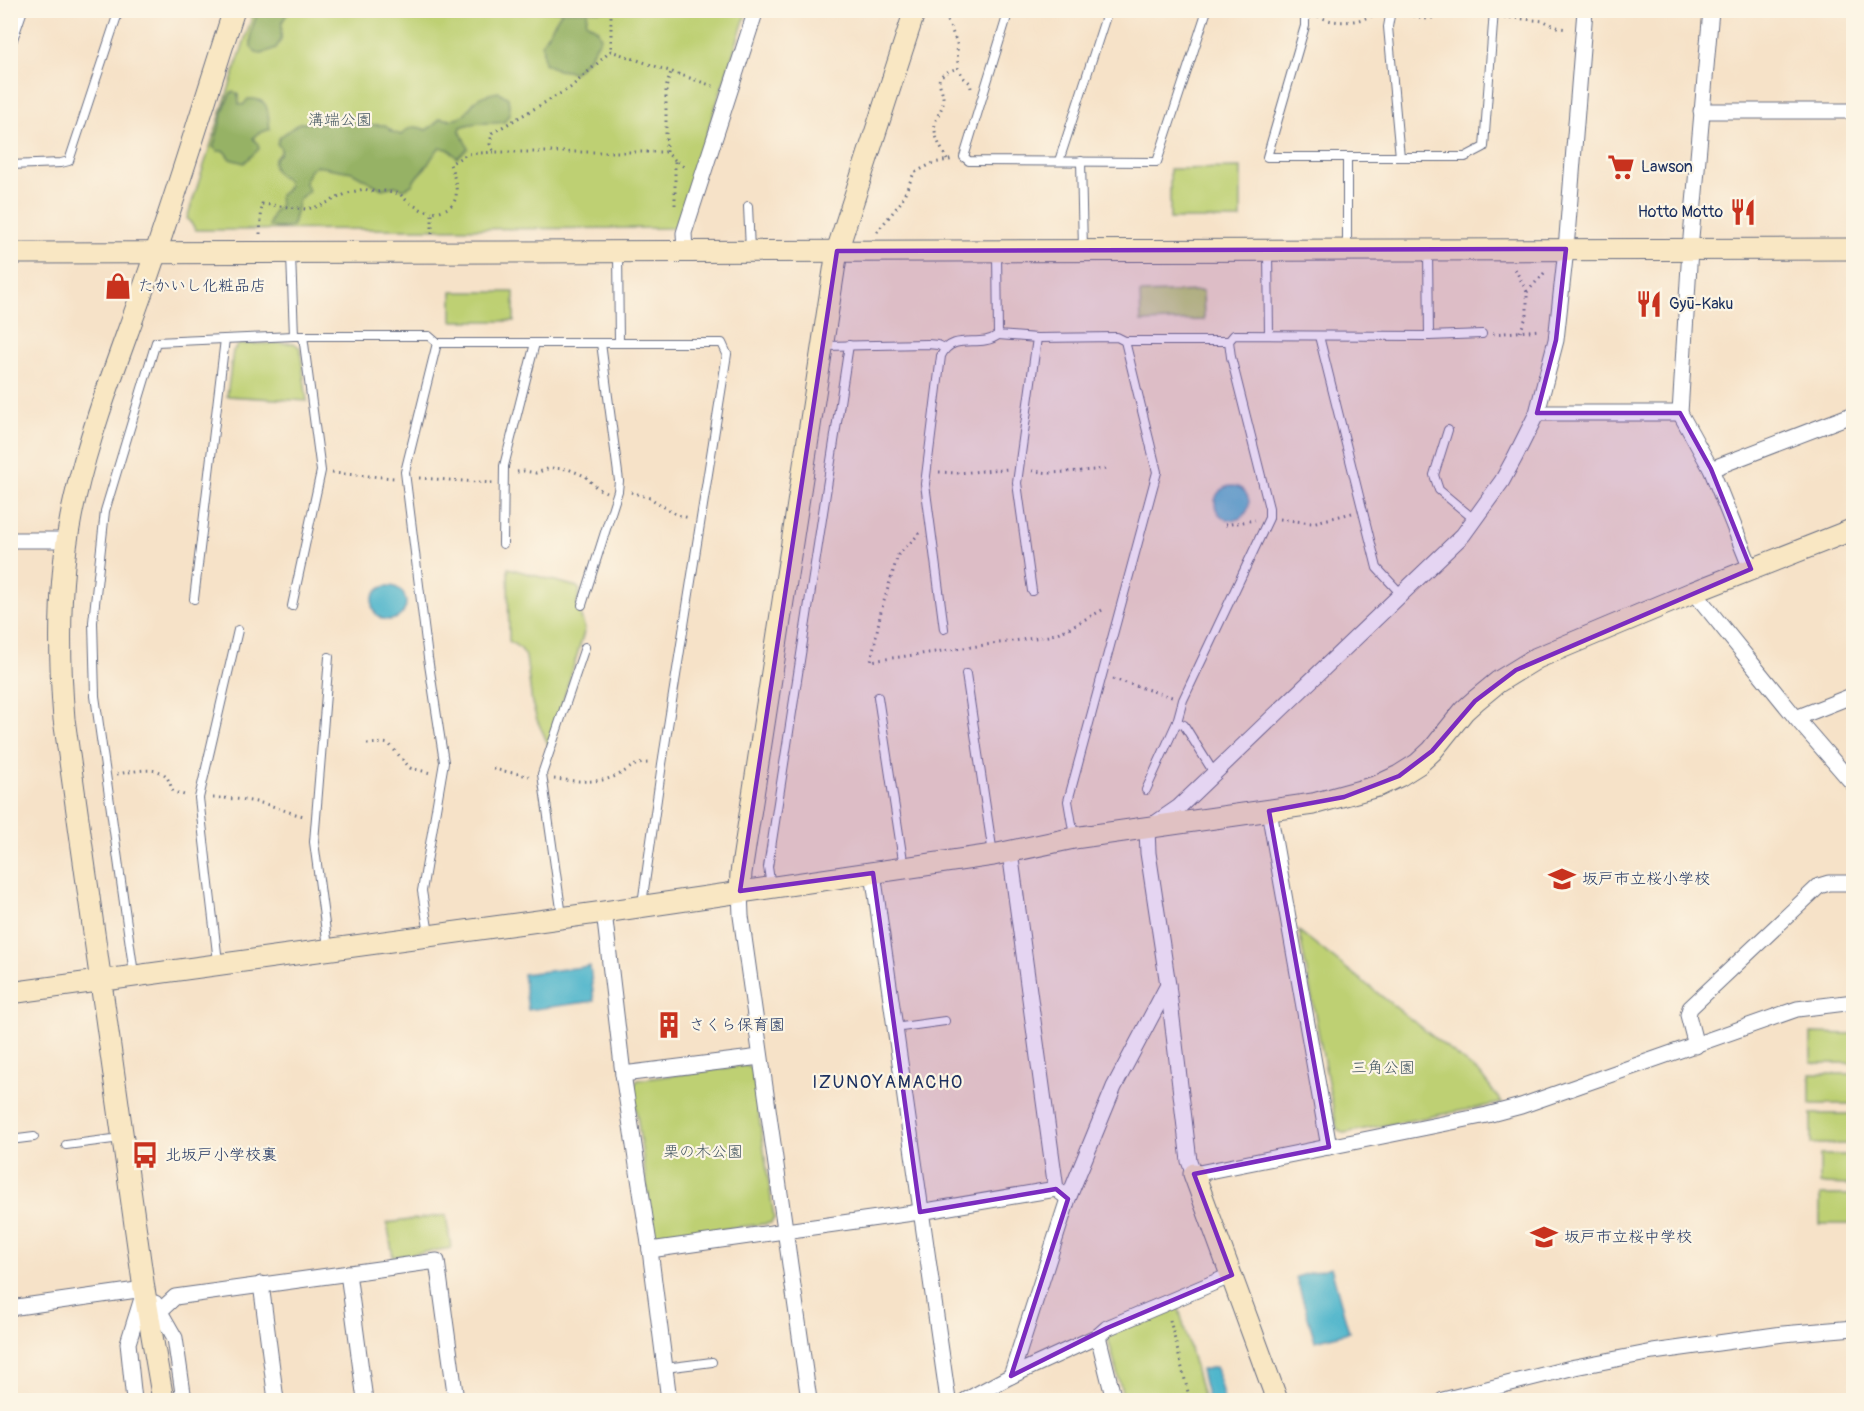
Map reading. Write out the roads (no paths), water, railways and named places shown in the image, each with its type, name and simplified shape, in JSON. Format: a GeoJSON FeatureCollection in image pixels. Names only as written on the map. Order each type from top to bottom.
{"type":"FeatureCollection","features":[{"type":"Feature","properties":{"kind":"street"},"geometry":{"type":"LineString","coordinates":[[163,1401],[144,1289],[64,718],[60,674],[61,593],[67,540],[86,455],[156,253],[234,10]]}},
{"type":"Feature","properties":{"kind":"street"},"geometry":{"type":"LineString","coordinates":[[685,251],[684,233],[700,199],[701,181],[756,10]]}},
{"type":"Feature","properties":{"kind":"street"},"geometry":{"type":"LineString","coordinates":[[809,1401],[741,916],[741,873],[837,251],[915,10]]}},
{"type":"Feature","properties":{"kind":"street"},"geometry":{"type":"LineString","coordinates":[[1147,829],[1179,807],[1402,595],[1463,535],[1502,481],[1538,413],[1556,340],[1566,249],[1585,10]]}},
{"type":"Feature","properties":{"kind":"street"},"geometry":{"type":"LineString","coordinates":[[1711,10],[1690,249],[1680,413],[1711,469],[1751,569]]}},
{"type":"Feature","properties":{"kind":"street"},"geometry":{"type":"LineString","coordinates":[[1701,111],[1854,111]]}},
{"type":"Feature","properties":{"kind":"street"},"geometry":{"type":"LineString","coordinates":[[10,253],[1854,249]]}},
{"type":"Feature","properties":{"kind":"street"},"geometry":{"type":"LineString","coordinates":[[1538,413],[1680,413]]}},
{"type":"Feature","properties":{"kind":"street"},"geometry":{"type":"LineString","coordinates":[[1711,469],[1854,414]]}},
{"type":"Feature","properties":{"kind":"street"},"geometry":{"type":"LineString","coordinates":[[10,993],[873,873],[1001,853],[1074,838],[1313,804],[1378,786],[1418,764],[1470,706],[1498,682],[1537,658],[1694,592],[1854,529]]}},
{"type":"Feature","properties":{"kind":"street"},"geometry":{"type":"LineString","coordinates":[[10,540],[67,540]]}},
{"type":"Feature","properties":{"kind":"street"},"geometry":{"type":"LineString","coordinates":[[1694,592],[1854,786]]}},
{"type":"Feature","properties":{"kind":"street"},"geometry":{"type":"LineString","coordinates":[[1796,718],[1854,695]]}},
{"type":"Feature","properties":{"kind":"street"},"geometry":{"type":"LineString","coordinates":[[1269,811],[1329,1147]]}},
{"type":"Feature","properties":{"kind":"street"},"geometry":{"type":"LineString","coordinates":[[1147,829],[1148,853],[1168,985],[1190,1161],[1277,1401]]}},
{"type":"Feature","properties":{"kind":"street"},"geometry":{"type":"LineString","coordinates":[[1001,853],[1062,1194]]}},
{"type":"Feature","properties":{"kind":"street"},"geometry":{"type":"LineString","coordinates":[[873,873],[948,1401]]}},
{"type":"Feature","properties":{"kind":"street"},"geometry":{"type":"LineString","coordinates":[[1696,1046],[1688,1015],[1690,1008],[1819,886],[1829,883],[1854,883]]}},
{"type":"Feature","properties":{"kind":"street"},"geometry":{"type":"LineString","coordinates":[[604,912],[623,1074],[650,1250],[669,1401]]}},
{"type":"Feature","properties":{"kind":"street"},"geometry":{"type":"LineString","coordinates":[[1011,1377],[1062,1194],[1114,1087],[1168,985]]}},
{"type":"Feature","properties":{"kind":"street"},"geometry":{"type":"LineString","coordinates":[[1194,1174],[1487,1115],[1521,1106],[1797,1009],[1854,1002]]}},
{"type":"Feature","properties":{"kind":"street"},"geometry":{"type":"LineString","coordinates":[[623,1074],[760,1057]]}},
{"type":"Feature","properties":{"kind":"street"},"geometry":{"type":"LineString","coordinates":[[650,1250],[1062,1194]]}},
{"type":"Feature","properties":{"kind":"street"},"geometry":{"type":"LineString","coordinates":[[160,1311],[175,1297],[437,1261],[456,1401]]}},
{"type":"Feature","properties":{"kind":"street"},"geometry":{"type":"LineString","coordinates":[[348,1273],[365,1401]]}},
{"type":"Feature","properties":{"kind":"street"},"geometry":{"type":"LineString","coordinates":[[966,1401],[1098,1336],[1107,1328],[1232,1275]]}},
{"type":"Feature","properties":{"kind":"street"},"geometry":{"type":"LineString","coordinates":[[261,1284],[276,1401]]}},
{"type":"Feature","properties":{"kind":"street"},"geometry":{"type":"LineString","coordinates":[[10,1308],[144,1289]]}},
{"type":"Feature","properties":{"kind":"street"},"geometry":{"type":"LineString","coordinates":[[144,1289],[175,1338],[184,1401]]}},
{"type":"Feature","properties":{"kind":"street"},"geometry":{"type":"LineString","coordinates":[[134,1401],[128,1343],[144,1289]]}},
{"type":"Feature","properties":{"kind":"street"},"geometry":{"type":"LineString","coordinates":[[1443,1401],[1575,1367],[1653,1352],[1782,1334],[1854,1328]]}},
{"type":"Feature","properties":{"kind":"street"},"geometry":{"type":"LineString","coordinates":[[1098,1336],[1114,1401]]}},
{"type":"Feature","properties":{"kind":"lane"},"geometry":{"type":"LineString","coordinates":[[10,48],[22,10]]}},
{"type":"Feature","properties":{"kind":"lane"},"geometry":{"type":"LineString","coordinates":[[10,165],[69,161],[119,10]]}},
{"type":"Feature","properties":{"kind":"lane"},"geometry":{"type":"LineString","coordinates":[[1009,10],[964,157],[969,161],[1158,162],[1207,10]]}},
{"type":"Feature","properties":{"kind":"lane"},"geometry":{"type":"LineString","coordinates":[[1059,162],[1108,10]]}},
{"type":"Feature","properties":{"kind":"lane"},"geometry":{"type":"LineString","coordinates":[[1305,10],[1305,26],[1267,157],[1465,157],[1484,147],[1494,10]]}},
{"type":"Feature","properties":{"kind":"lane"},"geometry":{"type":"LineString","coordinates":[[1391,10],[1388,27],[1400,157]]}},
{"type":"Feature","properties":{"kind":"lane"},"geometry":{"type":"LineString","coordinates":[[1347,157],[1347,250]]}},
{"type":"Feature","properties":{"kind":"lane"},"geometry":{"type":"LineString","coordinates":[[1081,162],[1083,251]]}},
{"type":"Feature","properties":{"kind":"lane"},"geometry":{"type":"LineString","coordinates":[[748,206],[750,251]]}},
{"type":"Feature","properties":{"kind":"lane"},"geometry":{"type":"LineString","coordinates":[[1428,250],[1429,336]]}},
{"type":"Feature","properties":{"kind":"lane"},"geometry":{"type":"LineString","coordinates":[[618,251],[619,343]]}},
{"type":"Feature","properties":{"kind":"lane"},"geometry":{"type":"LineString","coordinates":[[1268,251],[1269,334]]}},
{"type":"Feature","properties":{"kind":"lane"},"geometry":{"type":"LineString","coordinates":[[291,252],[294,336]]}},
{"type":"Feature","properties":{"kind":"lane"},"geometry":{"type":"LineString","coordinates":[[997,252],[998,335]]}},
{"type":"Feature","properties":{"kind":"lane"},"geometry":{"type":"LineString","coordinates":[[1146,790],[1177,722],[1183,700],[1269,518],[1269,508],[1229,341],[1234,335],[1269,334],[1429,336],[1482,334]]}},
{"type":"Feature","properties":{"kind":"lane"},"geometry":{"type":"LineString","coordinates":[[944,628],[925,484],[941,356],[945,348],[952,343],[991,340],[998,335],[1037,338],[1117,336],[1125,341],[1229,341]]}},
{"type":"Feature","properties":{"kind":"lane"},"geometry":{"type":"LineString","coordinates":[[134,976],[95,696],[93,622],[105,511],[156,342],[294,336],[429,336],[437,344],[722,343],[727,354],[700,517],[642,906]]}},
{"type":"Feature","properties":{"kind":"lane"},"geometry":{"type":"LineString","coordinates":[[292,606],[321,471],[303,336]]}},
{"type":"Feature","properties":{"kind":"lane"},"geometry":{"type":"LineString","coordinates":[[1319,336],[1377,568],[1402,595]]}},
{"type":"Feature","properties":{"kind":"lane"},"geometry":{"type":"LineString","coordinates":[[1032,591],[1017,483],[1037,338]]}},
{"type":"Feature","properties":{"kind":"lane"},"geometry":{"type":"LineString","coordinates":[[194,599],[225,339]]}},
{"type":"Feature","properties":{"kind":"lane"},"geometry":{"type":"LineString","coordinates":[[1074,838],[1068,801],[1157,472],[1125,341]]}},
{"type":"Feature","properties":{"kind":"lane"},"geometry":{"type":"LineString","coordinates":[[503,544],[504,466],[535,343]]}},
{"type":"Feature","properties":{"kind":"lane"},"geometry":{"type":"LineString","coordinates":[[582,605],[618,491],[619,481],[601,343]]}},
{"type":"Feature","properties":{"kind":"lane"},"geometry":{"type":"LineString","coordinates":[[430,936],[422,891],[444,762],[428,658],[405,472],[437,344]]}},
{"type":"Feature","properties":{"kind":"lane"},"geometry":{"type":"LineString","coordinates":[[822,346],[927,344],[945,348]]}},
{"type":"Feature","properties":{"kind":"lane"},"geometry":{"type":"LineString","coordinates":[[771,887],[768,867],[849,345]]}},
{"type":"Feature","properties":{"kind":"lane"},"geometry":{"type":"LineString","coordinates":[[1448,430],[1434,475],[1439,490],[1475,520]]}},
{"type":"Feature","properties":{"kind":"lane"},"geometry":{"type":"LineString","coordinates":[[218,963],[199,798],[238,630]]}},
{"type":"Feature","properties":{"kind":"lane"},"geometry":{"type":"LineString","coordinates":[[562,918],[542,774],[585,647]]}},
{"type":"Feature","properties":{"kind":"lane"},"geometry":{"type":"LineString","coordinates":[[328,949],[314,842],[329,657]]}},
{"type":"Feature","properties":{"kind":"lane"},"geometry":{"type":"LineString","coordinates":[[966,674],[1001,853]]}},
{"type":"Feature","properties":{"kind":"lane"},"geometry":{"type":"LineString","coordinates":[[878,697],[904,868]]}},
{"type":"Feature","properties":{"kind":"lane"},"geometry":{"type":"LineString","coordinates":[[1177,722],[1184,725],[1214,773]]}},
{"type":"Feature","properties":{"kind":"lane"},"geometry":{"type":"LineString","coordinates":[[894,1028],[945,1021]]}},
{"type":"Feature","properties":{"kind":"lane"},"geometry":{"type":"LineString","coordinates":[[10,1140],[34,1137]]}},
{"type":"Feature","properties":{"kind":"lane"},"geometry":{"type":"LineString","coordinates":[[66,1145],[123,1137]]}},
{"type":"Feature","properties":{"kind":"lane"},"geometry":{"type":"LineString","coordinates":[[665,1368],[712,1362]]}},
{"type":"Feature","properties":{"kind":"water"},"geometry":{"type":"Polygon","coordinates":[[[1232,486],[1244,491],[1249,503],[1244,515],[1232,520],[1220,515],[1215,503],[1220,491],[1232,486]]]}},
{"type":"Feature","properties":{"kind":"water"},"geometry":{"type":"Polygon","coordinates":[[[389,586],[401,591],[406,603],[401,615],[389,620],[377,615],[372,603],[377,591],[389,586]]]}},
{"type":"Feature","properties":{"kind":"water"},"geometry":{"type":"Polygon","coordinates":[[[590,966],[594,1001],[528,1010],[523,974],[590,966]]]}},
{"type":"Feature","properties":{"kind":"water"},"geometry":{"type":"Polygon","coordinates":[[[1331,1267],[1349,1332],[1315,1341],[1296,1277],[1331,1267]]]}},
{"type":"Feature","properties":{"kind":"water"},"geometry":{"type":"Polygon","coordinates":[[[1216,1367],[1224,1400],[1208,1400],[1201,1370],[1216,1367]]]}},
{"type":"Feature","properties":{"kind":"place","name":"Lawson"},"geometry":{"type":"Point","coordinates":[1621,167]}},
{"type":"Feature","properties":{"kind":"place","name":"Hotto Motto"},"geometry":{"type":"Point","coordinates":[1743,212]}},
{"type":"Feature","properties":{"kind":"place","name":"たかいし化粧品店"},"geometry":{"type":"Point","coordinates":[118,286]}},
{"type":"Feature","properties":{"kind":"place","name":"Gyū-Kaku"},"geometry":{"type":"Point","coordinates":[1649,304]}},
{"type":"Feature","properties":{"kind":"place","name":"坂戸市立桜小学校"},"geometry":{"type":"Point","coordinates":[1562,879]}},
{"type":"Feature","properties":{"kind":"place","name":"さくら保育園"},"geometry":{"type":"Point","coordinates":[669,1025]}},
{"type":"Feature","properties":{"kind":"place","name":"北坂戸小学校裏"},"geometry":{"type":"Point","coordinates":[145,1155]}},
{"type":"Feature","properties":{"kind":"place","name":"坂戸市立桜中学校"},"geometry":{"type":"Point","coordinates":[1544,1237]}},
{"type":"Feature","properties":{"kind":"district","name":"IZUNOYAMACHO"},"geometry":{"type":"Point","coordinates":[888,1082]}},
{"type":"Feature","properties":{"kind":"park label","name":"溝端公園"},"geometry":{"type":"Point","coordinates":[340,120]}},
{"type":"Feature","properties":{"kind":"park label","name":"三角公園"},"geometry":{"type":"Point","coordinates":[1383,1068]}},
{"type":"Feature","properties":{"kind":"park label","name":"栗の木公園"},"geometry":{"type":"Point","coordinates":[703,1152]}}]}
